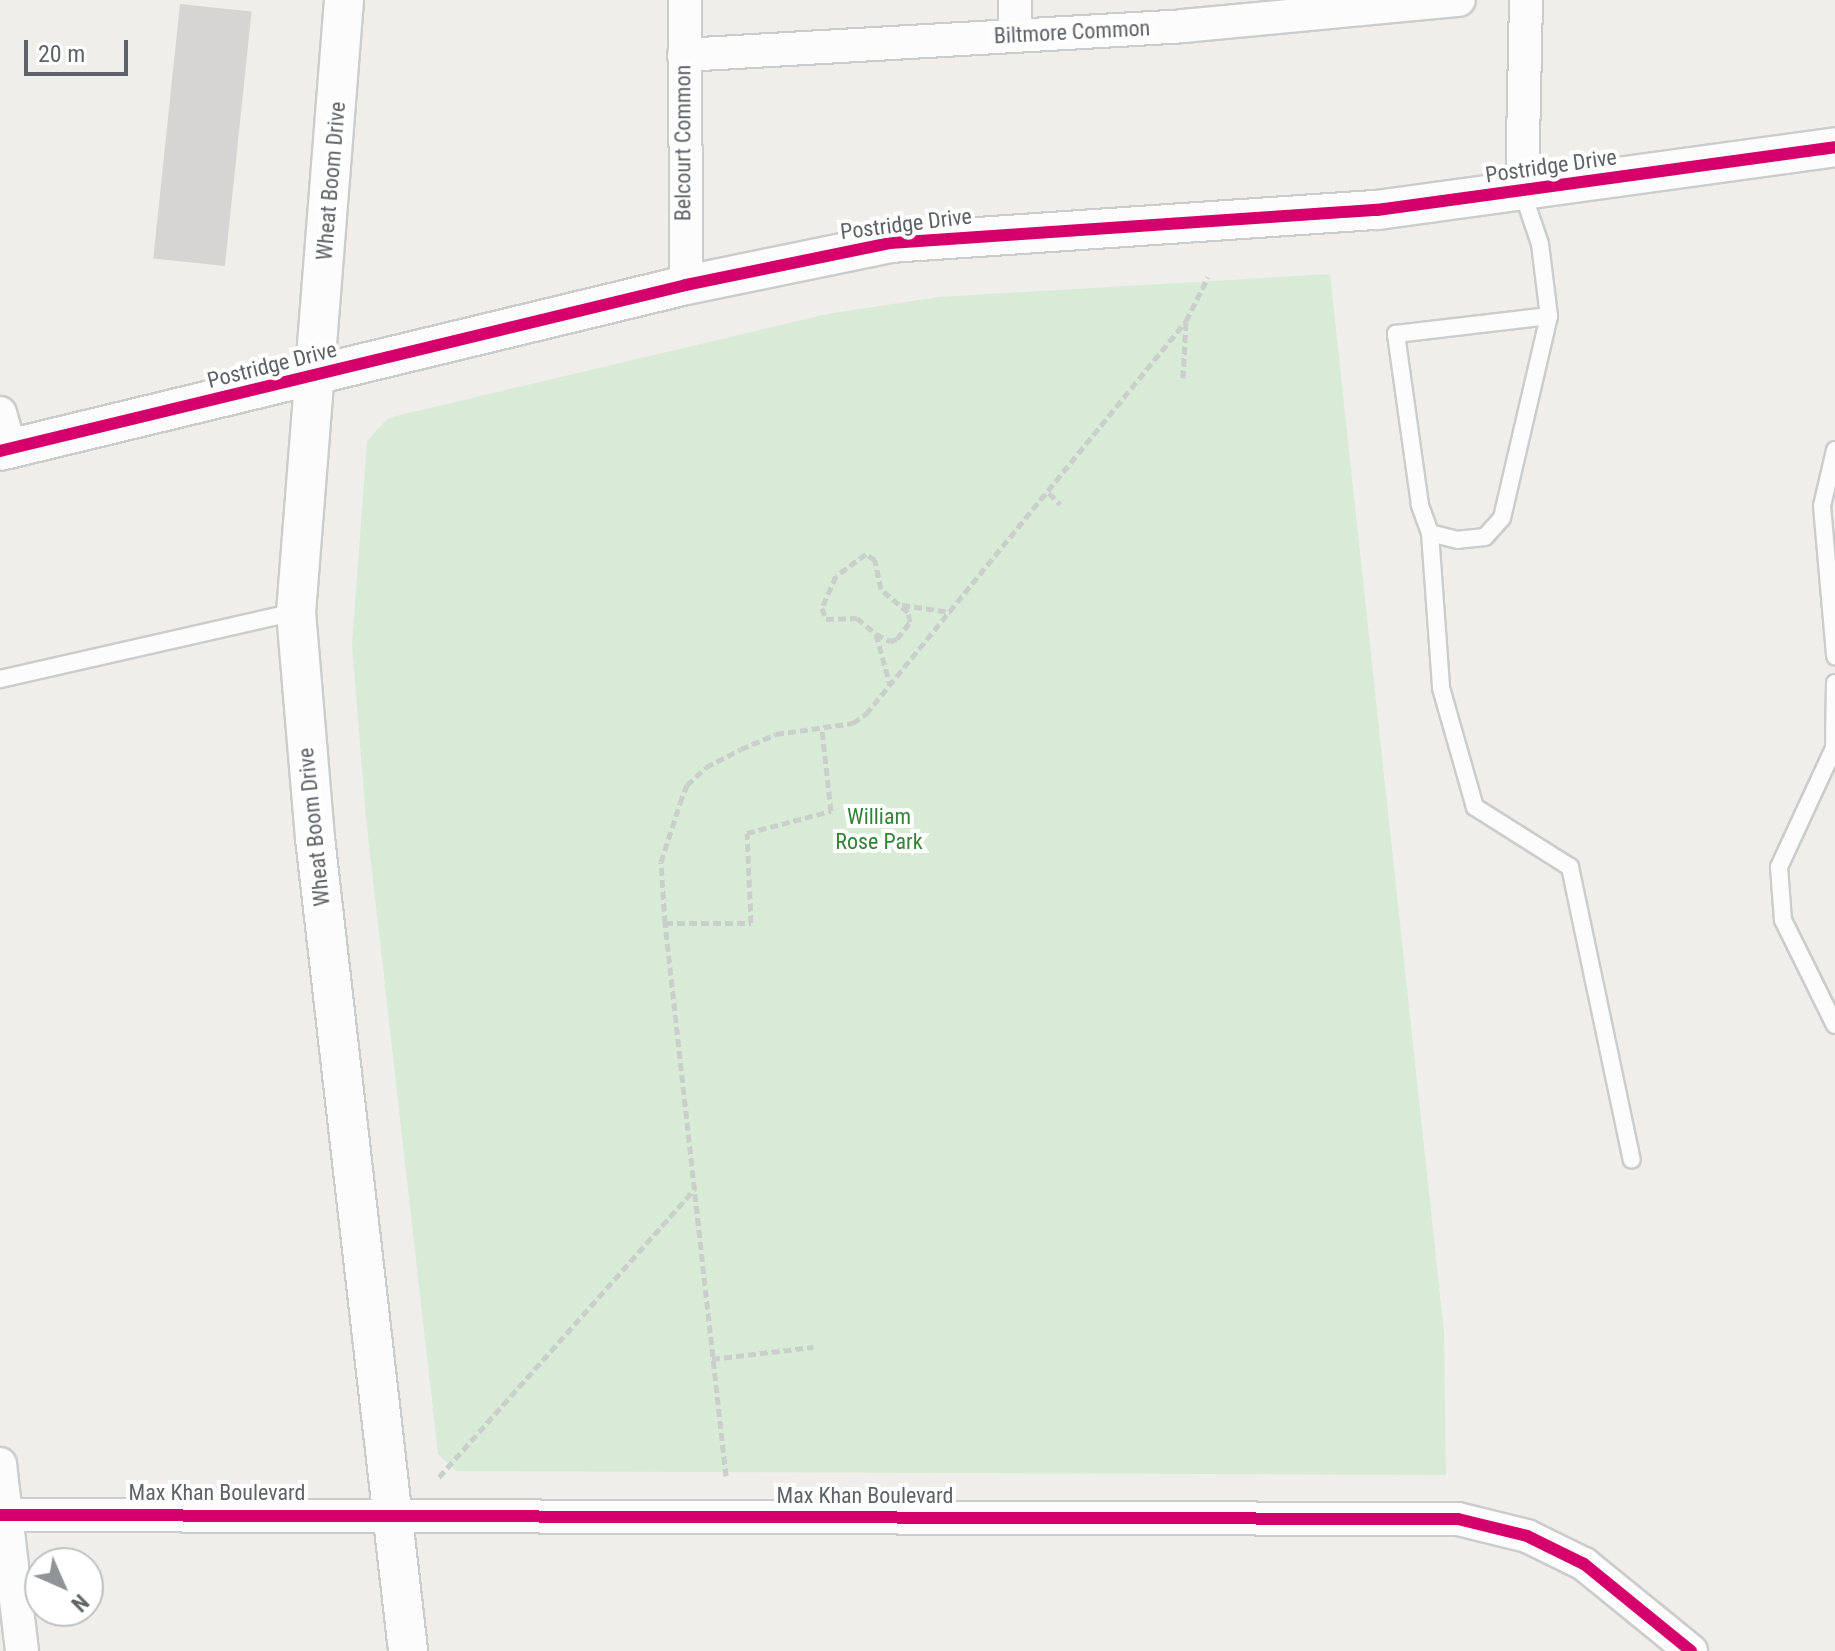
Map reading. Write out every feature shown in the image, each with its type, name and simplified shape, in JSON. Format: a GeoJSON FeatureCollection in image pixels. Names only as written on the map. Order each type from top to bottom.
{"type":"FeatureCollection","features":[{"type":"Feature","properties":{"kind":"street","name":"Wheat Boom Drive"},"geometry":{"type":"LineString","coordinates":[[344,0],[296,612],[315,838],[408,1651]]}},
{"type":"Feature","properties":{"kind":"street","name":"Belcourt Common"},"geometry":{"type":"LineString","coordinates":[[685,0],[686,285]]}},
{"type":"Feature","properties":{"kind":"street"},"geometry":{"type":"LineString","coordinates":[[1015,0],[1015,34]]}},
{"type":"Feature","properties":{"kind":"street","name":"Biltmore Common"},"geometry":{"type":"LineString","coordinates":[[684,55],[1015,34],[1183,13],[1459,0]]}},
{"type":"Feature","properties":{"kind":"street"},"geometry":{"type":"LineString","coordinates":[[1522,191],[1526,0]]}},
{"type":"Feature","properties":{"kind":"street","name":"Postridge Drive"},"geometry":{"type":"LineString","coordinates":[[3,437],[314,375],[830,253],[941,237],[1377,210],[1835,147]]}},
{"type":"Feature","properties":{"kind":"street"},"geometry":{"type":"LineString","coordinates":[[0,1464],[3,1515],[22,1651]]}},
{"type":"Feature","properties":{"kind":"street","name":"Max Khan Boulevard"},"geometry":{"type":"LineString","coordinates":[[3,1515],[392,1513],[1458,1519],[1527,1536],[1584,1564],[1691,1651]]}},
{"type":"Feature","properties":{"kind":"lane"},"geometry":{"type":"LineString","coordinates":[[1430,533],[1458,540],[1485,537],[1502,518],[1549,316],[1540,244],[1522,191]]}},
{"type":"Feature","properties":{"kind":"lane"},"geometry":{"type":"LineString","coordinates":[[1549,316],[1396,334],[1420,505],[1430,533],[1441,688],[1475,807],[1570,867],[1632,1160]]}},
{"type":"Feature","properties":{"kind":"lane"},"geometry":{"type":"LineString","coordinates":[[1835,450],[1822,506],[1835,656]]}},
{"type":"Feature","properties":{"kind":"lane"},"geometry":{"type":"LineString","coordinates":[[0,679],[296,612]]}},
{"type":"Feature","properties":{"kind":"lane"},"geometry":{"type":"LineString","coordinates":[[1835,683],[1834,748],[1779,867],[1783,920],[1835,1025]]}},
{"type":"Feature","properties":{"kind":"path"},"geometry":{"type":"LineString","coordinates":[[726,1476],[665,923],[661,862],[687,785],[706,767],[776,734],[822,730],[853,723],[891,686],[1186,321],[1208,277]]}},
{"type":"Feature","properties":{"kind":"path"},"geometry":{"type":"LineString","coordinates":[[1183,378],[1186,321]]}},
{"type":"Feature","properties":{"kind":"path"},"geometry":{"type":"LineString","coordinates":[[1049,493],[1060,504]]}},
{"type":"Feature","properties":{"kind":"path"},"geometry":{"type":"LineString","coordinates":[[866,554],[875,560],[881,589],[900,605],[910,622],[897,639],[890,641],[876,634],[857,618],[826,619],[823,598],[836,576],[866,554]]}},
{"type":"Feature","properties":{"kind":"path"},"geometry":{"type":"LineString","coordinates":[[900,605],[952,612]]}},
{"type":"Feature","properties":{"kind":"path"},"geometry":{"type":"LineString","coordinates":[[876,634],[891,686]]}},
{"type":"Feature","properties":{"kind":"path"},"geometry":{"type":"LineString","coordinates":[[665,923],[751,923],[747,833],[831,811],[822,730]]}},
{"type":"Feature","properties":{"kind":"path"},"geometry":{"type":"LineString","coordinates":[[439,1477],[696,1188]]}},
{"type":"Feature","properties":{"kind":"path"},"geometry":{"type":"LineString","coordinates":[[712,1359],[813,1347]]}},
{"type":"Feature","properties":{"kind":"green space","name":"William Rose Park"},"geometry":{"type":"Polygon","coordinates":[[[1330,274],[1444,1332],[1446,1475],[456,1471],[438,1454],[366,818],[352,645],[367,441],[388,418],[827,314],[938,297],[1330,274]]]}},
{"type":"Feature","properties":{"kind":"building"},"geometry":{"type":"Polygon","coordinates":[[[180,4],[252,12],[225,266],[153,259],[180,4]]]}},
{"type":"Feature","properties":{"kind":"cycle path"},"geometry":{"type":"LineString","coordinates":[[0,451],[686,285],[890,243],[1377,210],[1835,147]]}},
{"type":"Feature","properties":{"kind":"cycle path"},"geometry":{"type":"LineString","coordinates":[[0,1515],[1458,1519],[1527,1536],[1584,1564],[1691,1651]]}}]}
